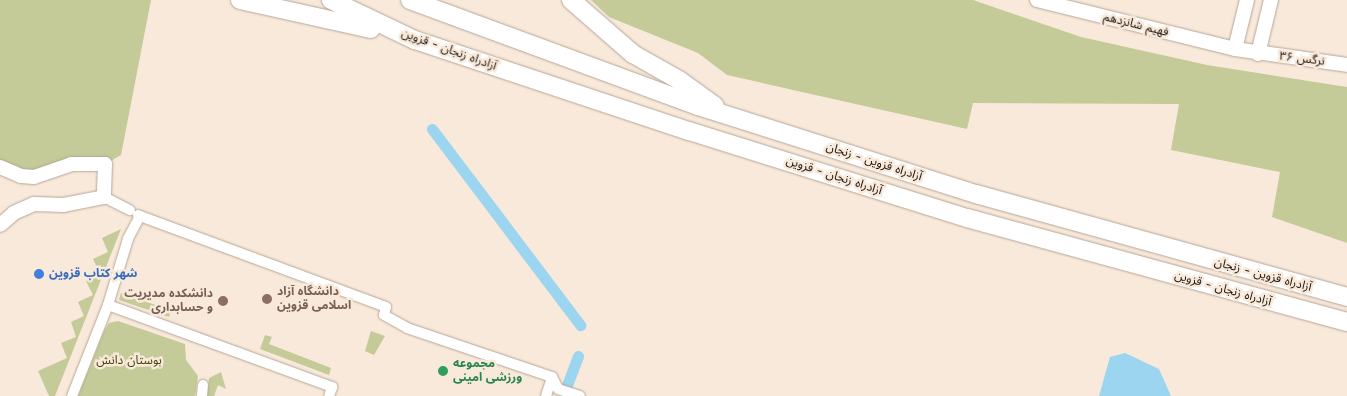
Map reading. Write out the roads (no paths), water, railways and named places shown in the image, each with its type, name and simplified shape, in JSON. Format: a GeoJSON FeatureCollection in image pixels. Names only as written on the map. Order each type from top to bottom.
{"type":"FeatureCollection","features":[{"type":"Feature","properties":{"kind":"highway"},"geometry":{"type":"LineString","coordinates":[[240,0],[320,15],[415,40]]}},
{"type":"Feature","properties":{"kind":"highway","name":"آزادراه زنجان - قزوین"},"geometry":{"type":"LineString","coordinates":[[331,0],[415,40],[967,218],[1347,322]]}},
{"type":"Feature","properties":{"kind":"highway","name":"آزادراه قزوین - زنجان"},"geometry":{"type":"LineString","coordinates":[[410,0],[727,115],[976,194],[1347,297]]}},
{"type":"Feature","properties":{"kind":"highway"},"geometry":{"type":"LineString","coordinates":[[571,0],[633,54],[679,80],[727,115]]}},
{"type":"Feature","properties":{"kind":"main road","name":"فهیم شانزدهم"},"geometry":{"type":"LineString","coordinates":[[1037,0],[1258,54]]}},
{"type":"Feature","properties":{"kind":"main road"},"geometry":{"type":"LineString","coordinates":[[1235,49],[1247,0]]}},
{"type":"Feature","properties":{"kind":"main road"},"geometry":{"type":"LineString","coordinates":[[1258,54],[1271,0]]}},
{"type":"Feature","properties":{"kind":"main road","name":"نرگس ۳۶"},"geometry":{"type":"LineString","coordinates":[[1258,54],[1347,65]]}},
{"type":"Feature","properties":{"kind":"main road"},"geometry":{"type":"LineString","coordinates":[[0,167],[21,176],[34,177],[71,164],[105,164],[104,197],[62,204],[34,204],[14,213],[0,225]]}},
{"type":"Feature","properties":{"kind":"street"},"geometry":{"type":"LineString","coordinates":[[104,197],[136,214],[386,307],[384,315],[407,328],[552,377],[558,388],[580,396]]}},
{"type":"Feature","properties":{"kind":"street"},"geometry":{"type":"LineString","coordinates":[[72,396],[108,305],[136,214]]}},
{"type":"Feature","properties":{"kind":"street"},"geometry":{"type":"LineString","coordinates":[[108,305],[332,387],[329,396]]}},
{"type":"Feature","properties":{"kind":"street"},"geometry":{"type":"LineString","coordinates":[[546,396],[552,377]]}},
{"type":"Feature","properties":{"kind":"water"},"geometry":{"type":"Polygon","coordinates":[[[1125,353],[1159,369],[1171,396],[1099,396],[1110,357],[1125,353]]]}},
{"type":"Feature","properties":{"kind":"waterway"},"geometry":{"type":"LineString","coordinates":[[432,129],[580,325]]}},
{"type":"Feature","properties":{"kind":"waterway"},"geometry":{"type":"LineString","coordinates":[[567,385],[578,356]]}},
{"type":"Feature","properties":{"kind":"place","name":"شهر کتاب قزوین"},"geometry":{"type":"Point","coordinates":[39,274]}},
{"type":"Feature","properties":{"kind":"place","name":"دانشگاه آزاد اسلامی قزوین"},"geometry":{"type":"Point","coordinates":[267,299]}},
{"type":"Feature","properties":{"kind":"place","name":"دانشکده مدیریت و حسابداری"},"geometry":{"type":"Point","coordinates":[223,301]}},
{"type":"Feature","properties":{"kind":"place","name":"مجموعه ورزشی امینی"},"geometry":{"type":"Point","coordinates":[443,371]}},
{"type":"Feature","properties":{"kind":"park label","name":"بوستان دانش"},"geometry":{"type":"Point","coordinates":[129,361]}}]}
